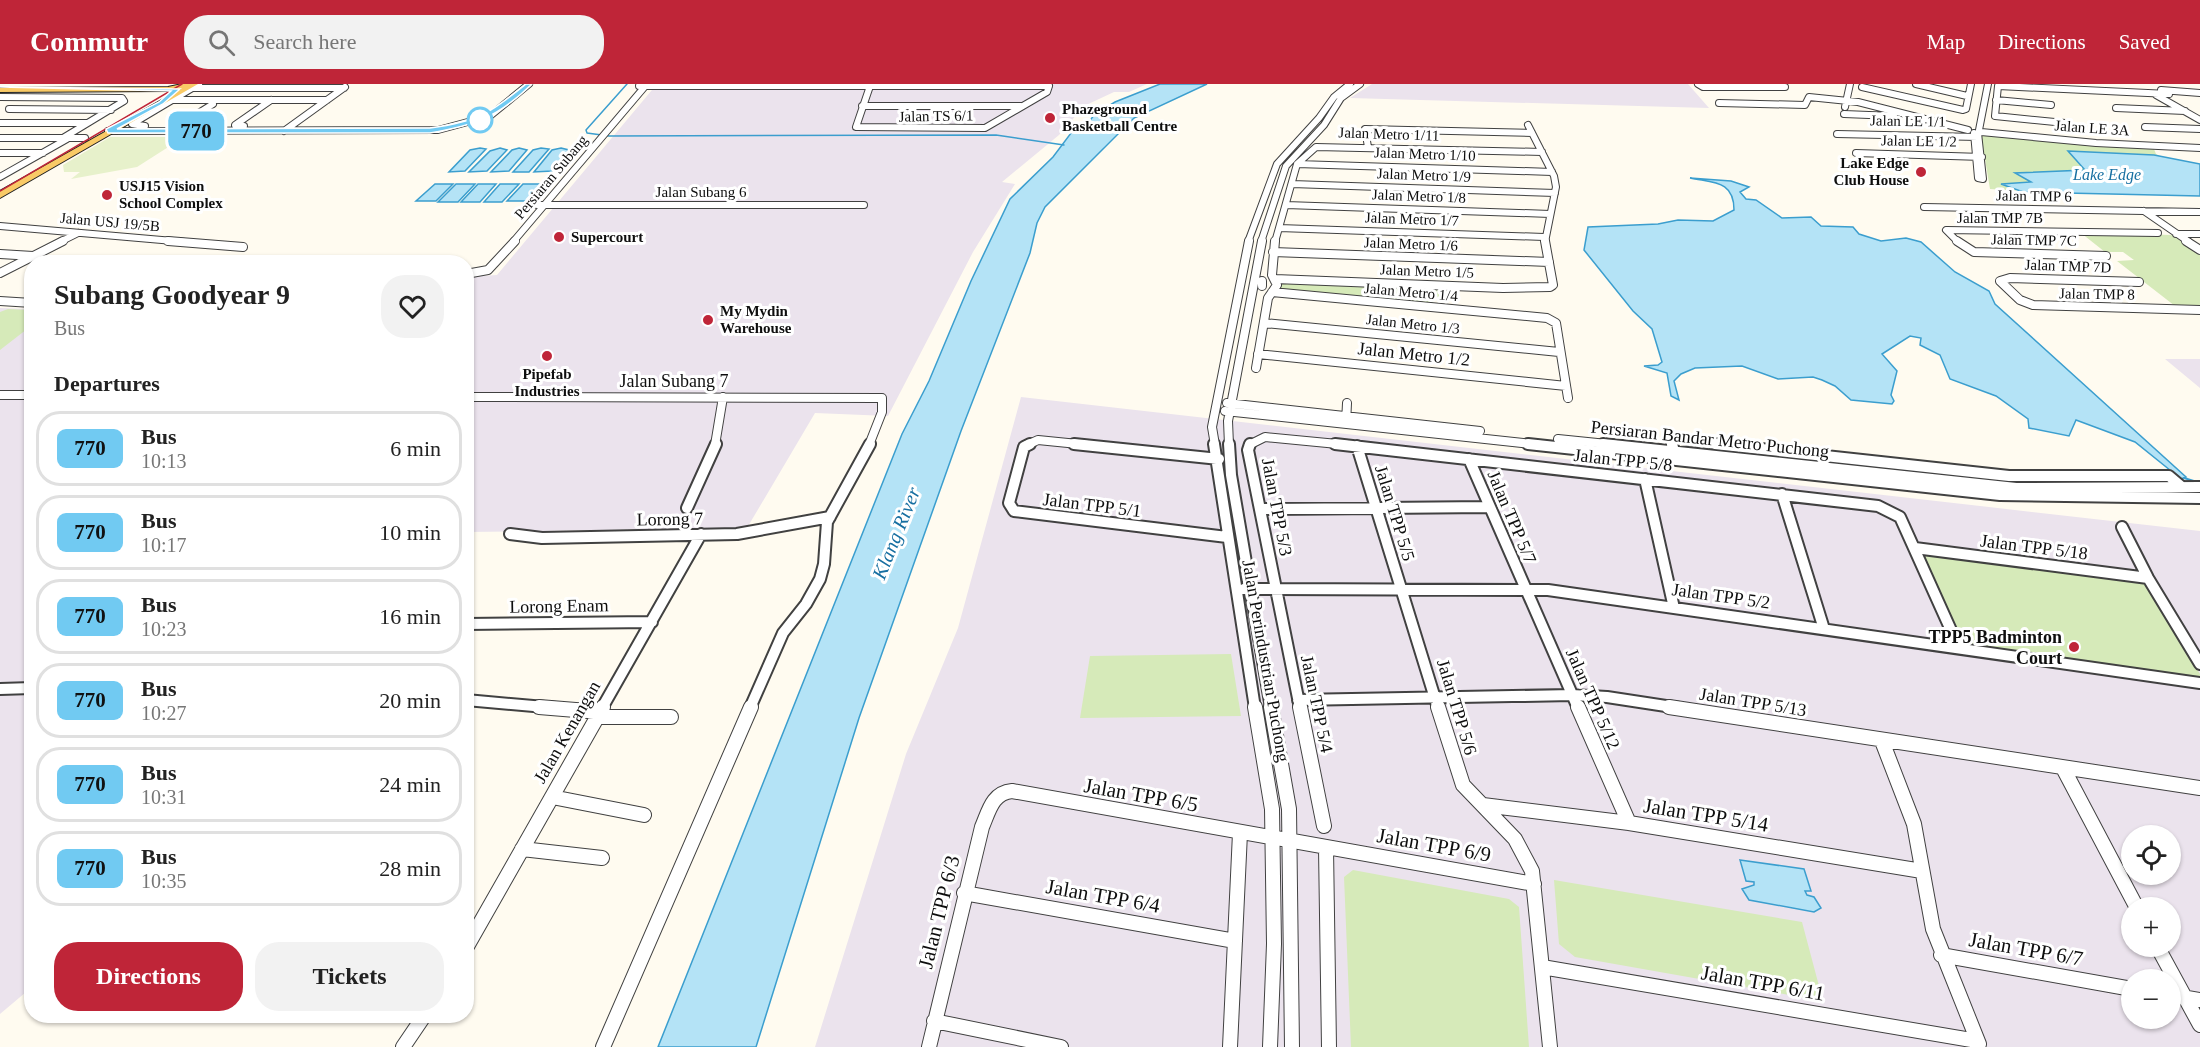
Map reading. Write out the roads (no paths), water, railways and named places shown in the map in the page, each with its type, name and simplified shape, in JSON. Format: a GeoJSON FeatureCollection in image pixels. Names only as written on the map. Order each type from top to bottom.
{"type":"FeatureCollection","features":[{"type":"Feature","properties":{"kind":"main road"},"geometry":{"type":"LineString","coordinates":[[138,88],[153,84]]}},
{"type":"Feature","properties":{"kind":"main road"},"geometry":{"type":"LineString","coordinates":[[0,88],[138,88],[192,85]]}},
{"type":"Feature","properties":{"kind":"main road"},"geometry":{"type":"LineString","coordinates":[[0,195],[108,131],[166,102],[192,85]]}},
{"type":"Feature","properties":{"kind":"main road"},"geometry":{"type":"LineString","coordinates":[[166,102],[176,90],[173,87]]}},
{"type":"Feature","properties":{"kind":"main road"},"geometry":{"type":"LineString","coordinates":[[0,187],[173,87]]}},
{"type":"Feature","properties":{"kind":"main road"},"geometry":{"type":"LineString","coordinates":[[138,88],[147,97]]}},
{"type":"Feature","properties":{"kind":"street"},"geometry":{"type":"LineString","coordinates":[[192,85],[199,84]]}},
{"type":"Feature","properties":{"kind":"street"},"geometry":{"type":"LineString","coordinates":[[108,131],[438,130],[468,124],[496,112],[529,84]]}},
{"type":"Feature","properties":{"kind":"street","name":"Jalan Perindustrian Puchong"},"geometry":{"type":"LineString","coordinates":[[1270,1047],[1274,840],[1272,809],[1235,589],[1212,428],[1247,246],[1277,164],[1319,118],[1334,97],[1350,84]]}},
{"type":"Feature","properties":{"kind":"street","name":"Jalan Perindustrian Puchong"},"geometry":{"type":"LineString","coordinates":[[1292,1047],[1291,843],[1287,799],[1228,460],[1227,436],[1258,283],[1263,234],[1286,166],[1323,125],[1336,103],[1360,84]]}},
{"type":"Feature","properties":{"kind":"street"},"geometry":{"type":"LineString","coordinates":[[1698,84],[1702,87],[1783,89],[1783,85]]}},
{"type":"Feature","properties":{"kind":"street"},"geometry":{"type":"LineString","coordinates":[[1850,84],[1844,116],[1894,116]]}},
{"type":"Feature","properties":{"kind":"street"},"geometry":{"type":"LineString","coordinates":[[1917,84],[1967,96],[1975,105],[1994,111],[2006,118],[2065,123]]}},
{"type":"Feature","properties":{"kind":"street"},"geometry":{"type":"LineString","coordinates":[[1967,96],[1971,84]]}},
{"type":"Feature","properties":{"kind":"street"},"geometry":{"type":"LineString","coordinates":[[1719,103],[1805,105],[1812,96],[1846,100],[1976,133],[1975,105],[1981,84]]}},
{"type":"Feature","properties":{"kind":"street"},"geometry":{"type":"LineString","coordinates":[[1862,87],[1965,110],[1975,105],[1988,84]]}},
{"type":"Feature","properties":{"kind":"street"},"geometry":{"type":"LineString","coordinates":[[2026,84],[2200,91]]}},
{"type":"Feature","properties":{"kind":"street"},"geometry":{"type":"LineString","coordinates":[[2068,84],[2200,91]]}},
{"type":"Feature","properties":{"kind":"street"},"geometry":{"type":"LineString","coordinates":[[192,85],[347,86]]}},
{"type":"Feature","properties":{"kind":"street"},"geometry":{"type":"LineString","coordinates":[[643,85],[1049,85]]}},
{"type":"Feature","properties":{"kind":"street","name":"Persiaran Subang"},"geometry":{"type":"LineString","coordinates":[[474,271],[488,270],[494,265],[541,205],[643,85]]}},
{"type":"Feature","properties":{"kind":"street","name":"Jalan TS 6/1"},"geometry":{"type":"LineString","coordinates":[[870,86],[854,125],[874,129],[985,128],[1047,92],[1049,85]]}},
{"type":"Feature","properties":{"kind":"street"},"geometry":{"type":"LineString","coordinates":[[271,100],[236,126],[287,129],[347,86]]}},
{"type":"Feature","properties":{"kind":"street"},"geometry":{"type":"LineString","coordinates":[[1994,111],[2000,86],[2169,94]]}},
{"type":"Feature","properties":{"kind":"street"},"geometry":{"type":"LineString","coordinates":[[2154,94],[2200,120]]}},
{"type":"Feature","properties":{"kind":"street"},"geometry":{"type":"LineString","coordinates":[[0,97],[115,97],[124,101],[43,153],[0,177]]}},
{"type":"Feature","properties":{"kind":"street"},"geometry":{"type":"LineString","coordinates":[[0,114],[34,97]]}},
{"type":"Feature","properties":{"kind":"street"},"geometry":{"type":"LineString","coordinates":[[166,102],[213,104],[271,100],[327,100]]}},
{"type":"Feature","properties":{"kind":"street"},"geometry":{"type":"LineString","coordinates":[[1996,100],[2051,105]]}},
{"type":"Feature","properties":{"kind":"street"},"geometry":{"type":"LineString","coordinates":[[223,126],[133,125],[166,102],[259,102]]}},
{"type":"Feature","properties":{"kind":"street"},"geometry":{"type":"LineString","coordinates":[[215,131],[259,102]]}},
{"type":"Feature","properties":{"kind":"street"},"geometry":{"type":"LineString","coordinates":[[170,131],[213,104]]}},
{"type":"Feature","properties":{"kind":"street"},"geometry":{"type":"LineString","coordinates":[[862,106],[1021,106]]}},
{"type":"Feature","properties":{"kind":"street"},"geometry":{"type":"LineString","coordinates":[[2116,108],[2185,111]]}},
{"type":"Feature","properties":{"kind":"street"},"geometry":{"type":"LineString","coordinates":[[9,110],[113,110]]}},
{"type":"Feature","properties":{"kind":"street"},"geometry":{"type":"LineString","coordinates":[[492,121],[499,115],[496,112]]}},
{"type":"Feature","properties":{"kind":"street"},"geometry":{"type":"LineString","coordinates":[[0,123],[89,123]]}},
{"type":"Feature","properties":{"kind":"street"},"geometry":{"type":"LineString","coordinates":[[1528,125],[1552,172],[1555,192],[1544,237],[1549,262]]}},
{"type":"Feature","properties":{"kind":"street"},"geometry":{"type":"LineString","coordinates":[[2145,127],[2200,129]]}},
{"type":"Feature","properties":{"kind":"street"},"geometry":{"type":"LineString","coordinates":[[1368,147],[1365,129],[1532,133]]}},
{"type":"Feature","properties":{"kind":"street","name":"Jalan LE 1/1"},"geometry":{"type":"LineString","coordinates":[[1837,134],[1976,133]]}},
{"type":"Feature","properties":{"kind":"street","name":"Jalan LE 3A"},"geometry":{"type":"LineString","coordinates":[[1976,133],[2096,143],[2200,148]]}},
{"type":"Feature","properties":{"kind":"street","name":"Jalan LE 1/2"},"geometry":{"type":"LineString","coordinates":[[1856,153],[1979,156],[1976,133]]}},
{"type":"Feature","properties":{"kind":"street"},"geometry":{"type":"LineString","coordinates":[[0,138],[85,138]]}},
{"type":"Feature","properties":{"kind":"street","name":"Jalan Metro 1/11"},"geometry":{"type":"LineString","coordinates":[[1298,164],[1319,145],[1542,152]]}},
{"type":"Feature","properties":{"kind":"street"},"geometry":{"type":"LineString","coordinates":[[0,153],[43,153]]}},
{"type":"Feature","properties":{"kind":"street"},"geometry":{"type":"LineString","coordinates":[[1256,368],[1264,323],[1275,285],[1272,275],[1273,252],[1298,164]]}},
{"type":"Feature","properties":{"kind":"street","name":"Jalan Metro 1/10"},"geometry":{"type":"LineString","coordinates":[[1298,164],[1552,172]]}},
{"type":"Feature","properties":{"kind":"street"},"geometry":{"type":"LineString","coordinates":[[0,168],[16,168]]}},
{"type":"Feature","properties":{"kind":"street","name":"Jalan Metro 1/9"},"geometry":{"type":"LineString","coordinates":[[1292,184],[1555,192]]}},
{"type":"Feature","properties":{"kind":"street","name":"Jalan Subang 6"},"geometry":{"type":"LineString","coordinates":[[541,205],[864,206]]}},
{"type":"Feature","properties":{"kind":"street","name":"Jalan Metro 1/8"},"geometry":{"type":"LineString","coordinates":[[1286,205],[1550,214]]}},
{"type":"Feature","properties":{"kind":"street","name":"Jalan TMP 6"},"geometry":{"type":"LineString","coordinates":[[1924,207],[2200,212]]}},
{"type":"Feature","properties":{"kind":"street"},"geometry":{"type":"LineString","coordinates":[[2144,211],[2200,250]]}},
{"type":"Feature","properties":{"kind":"street","name":"Jalan USJ 19/5B"},"geometry":{"type":"LineString","coordinates":[[0,226],[243,247]]}},
{"type":"Feature","properties":{"kind":"street","name":"Jalan Metro 1/7"},"geometry":{"type":"LineString","coordinates":[[1279,228],[1544,237]]}},
{"type":"Feature","properties":{"kind":"street","name":"Jalan TMP 7B"},"geometry":{"type":"LineString","coordinates":[[1962,246],[1946,230],[2158,233]]}},
{"type":"Feature","properties":{"kind":"street"},"geometry":{"type":"LineString","coordinates":[[35,255],[79,233]]}},
{"type":"Feature","properties":{"kind":"street"},"geometry":{"type":"LineString","coordinates":[[2176,234],[2200,234]]}},
{"type":"Feature","properties":{"kind":"street","name":"Jalan TMP 7C"},"geometry":{"type":"LineString","coordinates":[[1962,246],[1981,253],[2106,256]]}},
{"type":"Feature","properties":{"kind":"street","name":"Jalan Metro 1/6"},"geometry":{"type":"LineString","coordinates":[[1273,252],[1549,262]]}},
{"type":"Feature","properties":{"kind":"street"},"geometry":{"type":"LineString","coordinates":[[0,254],[24,255]]}},
{"type":"Feature","properties":{"kind":"street"},"geometry":{"type":"LineString","coordinates":[[0,273],[24,261]]}},
{"type":"Feature","properties":{"kind":"street","name":"Jalan Metro 1/5"},"geometry":{"type":"LineString","coordinates":[[1275,285],[1541,289],[1553,285],[1549,262]]}},
{"type":"Feature","properties":{"kind":"street","name":"Jalan TMP 7D"},"geometry":{"type":"LineString","coordinates":[[2001,283],[2000,280],[2010,278],[2139,282]]}},
{"type":"Feature","properties":{"kind":"street"},"geometry":{"type":"LineString","coordinates":[[1241,282],[1275,285]]}},
{"type":"Feature","properties":{"kind":"street","name":"Jalan TMP 8"},"geometry":{"type":"LineString","coordinates":[[2001,283],[2020,300],[2033,305],[2200,310]]}},
{"type":"Feature","properties":{"kind":"street","name":"Jalan Metro 1/4"},"geometry":{"type":"LineString","coordinates":[[1275,285],[1547,318],[1556,323],[1559,352]]}},
{"type":"Feature","properties":{"kind":"street"},"geometry":{"type":"LineString","coordinates":[[0,296],[24,298]]}},
{"type":"Feature","properties":{"kind":"street"},"geometry":{"type":"LineString","coordinates":[[0,301],[24,302]]}},
{"type":"Feature","properties":{"kind":"street","name":"Jalan Metro 1/3"},"geometry":{"type":"LineString","coordinates":[[1264,323],[1559,352]]}},
{"type":"Feature","properties":{"kind":"street"},"geometry":{"type":"LineString","coordinates":[[1559,352],[1568,398]]}},
{"type":"Feature","properties":{"kind":"street","name":"Jalan Metro 1/2"},"geometry":{"type":"LineString","coordinates":[[1258,354],[1566,386]]}},
{"type":"Feature","properties":{"kind":"street"},"geometry":{"type":"LineString","coordinates":[[0,395],[24,395]]}},
{"type":"Feature","properties":{"kind":"street","name":"Jalan Subang 7"},"geometry":{"type":"LineString","coordinates":[[474,397],[882,398],[885,404],[876,428],[852,481],[830,517]]}},
{"type":"Feature","properties":{"kind":"street"},"geometry":{"type":"LineString","coordinates":[[687,508],[715,448],[720,430],[717,418],[723,398]]}},
{"type":"Feature","properties":{"kind":"street"},"geometry":{"type":"LineString","coordinates":[[1346,420],[1347,403]]}},
{"type":"Feature","properties":{"kind":"street","name":"Persiaran Bandar Metro Puchong"},"geometry":{"type":"LineString","coordinates":[[1217,406],[1654,453],[2022,496],[2200,498]]}},
{"type":"Feature","properties":{"kind":"street","name":"Jalan TPP 5/3"},"geometry":{"type":"LineString","coordinates":[[1276,589],[1248,450],[1250,443],[1259,438],[1272,437],[1331,444]]}},
{"type":"Feature","properties":{"kind":"street"},"geometry":{"type":"LineString","coordinates":[[1650,437],[1654,453]]}},
{"type":"Feature","properties":{"kind":"street","name":"Jalan TPP 5/1"},"geometry":{"type":"LineString","coordinates":[[1227,537],[1031,515],[1014,511],[1009,504],[1024,447],[1038,440],[1228,460]]}},
{"type":"Feature","properties":{"kind":"street","name":"Jalan TPP 5/8"},"geometry":{"type":"LineString","coordinates":[[1331,444],[1878,506],[1894,512],[1915,548]]}},
{"type":"Feature","properties":{"kind":"street","name":"Jalan TPP 5/5"},"geometry":{"type":"LineString","coordinates":[[1357,447],[1401,588]]}},
{"type":"Feature","properties":{"kind":"street","name":"Persiaran Bandar Metro Puchong"},"geometry":{"type":"LineString","coordinates":[[1654,453],[1674,451],[2016,488],[2200,487]]}},
{"type":"Feature","properties":{"kind":"street","name":"Jalan TPP 5/7"},"geometry":{"type":"LineString","coordinates":[[1469,459],[1525,588]]}},
{"type":"Feature","properties":{"kind":"street"},"geometry":{"type":"LineString","coordinates":[[1645,479],[1674,608]]}},
{"type":"Feature","properties":{"kind":"street"},"geometry":{"type":"LineString","coordinates":[[1782,494],[1824,629]]}},
{"type":"Feature","properties":{"kind":"street"},"geometry":{"type":"LineString","coordinates":[[1260,509],[1489,507]]}},
{"type":"Feature","properties":{"kind":"street"},"geometry":{"type":"LineString","coordinates":[[603,1047],[783,633],[808,600],[823,570],[830,517]]}},
{"type":"Feature","properties":{"kind":"street","name":"Lorong 7"},"geometry":{"type":"LineString","coordinates":[[510,534],[542,538],[750,532],[830,517]]}},
{"type":"Feature","properties":{"kind":"street"},"geometry":{"type":"LineString","coordinates":[[2122,527],[2148,578],[2200,664]]}},
{"type":"Feature","properties":{"kind":"street","name":"Jalan Kenangan"},"geometry":{"type":"LineString","coordinates":[[474,929],[552,797],[701,534]]}},
{"type":"Feature","properties":{"kind":"street"},"geometry":{"type":"LineString","coordinates":[[1915,548],[1959,648]]}},
{"type":"Feature","properties":{"kind":"street","name":"Jalan TPP 5/18"},"geometry":{"type":"LineString","coordinates":[[1915,548],[2148,578]]}},
{"type":"Feature","properties":{"kind":"street","name":"Jalan TPP 5/6"},"geometry":{"type":"LineString","coordinates":[[1401,588],[1459,776],[1522,849],[1532,871],[1550,1047]]}},
{"type":"Feature","properties":{"kind":"street","name":"Jalan TPP 5/2"},"geometry":{"type":"LineString","coordinates":[[1235,589],[1525,588],[2200,683]]}},
{"type":"Feature","properties":{"kind":"street","name":"Jalan TPP 5/12"},"geometry":{"type":"LineString","coordinates":[[1525,588],[1629,824]]}},
{"type":"Feature","properties":{"kind":"street","name":"Jalan TPP 5/4"},"geometry":{"type":"LineString","coordinates":[[1276,589],[1324,826]]}},
{"type":"Feature","properties":{"kind":"street","name":"Lorong Enam"},"geometry":{"type":"LineString","coordinates":[[474,624],[652,622]]}},
{"type":"Feature","properties":{"kind":"street"},"geometry":{"type":"LineString","coordinates":[[0,689],[24,688]]}},
{"type":"Feature","properties":{"kind":"street","name":"Jalan TPP 5/13"},"geometry":{"type":"LineString","coordinates":[[1298,700],[1572,695],[1620,699],[2200,788]]}},
{"type":"Feature","properties":{"kind":"street"},"geometry":{"type":"LineString","coordinates":[[474,701],[598,714],[671,717]]}},
{"type":"Feature","properties":{"kind":"street"},"geometry":{"type":"LineString","coordinates":[[1882,741],[1907,802],[1932,929],[1941,955]]}},
{"type":"Feature","properties":{"kind":"street"},"geometry":{"type":"LineString","coordinates":[[2063,768],[2131,897]]}},
{"type":"Feature","properties":{"kind":"street","name":"Jalan TPP 6/5"},"geometry":{"type":"LineString","coordinates":[[1002,792],[1012,791],[1291,843]]}},
{"type":"Feature","properties":{"kind":"street","name":"Jalan TPP 6/3"},"geometry":{"type":"LineString","coordinates":[[929,1047],[964,893],[982,827],[993,801],[1002,792]]}},
{"type":"Feature","properties":{"kind":"street"},"geometry":{"type":"LineString","coordinates":[[552,797],[644,815]]}},
{"type":"Feature","properties":{"kind":"street","name":"Jalan TPP 5/14"},"geometry":{"type":"LineString","coordinates":[[1483,805],[1629,824],[1922,871]]}},
{"type":"Feature","properties":{"kind":"street"},"geometry":{"type":"LineString","coordinates":[[1230,1047],[1240,833]]}},
{"type":"Feature","properties":{"kind":"street","name":"Jalan TPP 6/9"},"geometry":{"type":"LineString","coordinates":[[1291,843],[1534,884]]}},
{"type":"Feature","properties":{"kind":"street"},"geometry":{"type":"LineString","coordinates":[[1326,848],[1329,1047]]}},
{"type":"Feature","properties":{"kind":"street"},"geometry":{"type":"LineString","coordinates":[[522,849],[602,858]]}},
{"type":"Feature","properties":{"kind":"street","name":"Jalan TPP 6/4"},"geometry":{"type":"LineString","coordinates":[[964,893],[1235,941]]}},
{"type":"Feature","properties":{"kind":"street","name":"Jalan TPP 6/7"},"geometry":{"type":"LineString","coordinates":[[1941,955],[2121,986]]}},
{"type":"Feature","properties":{"kind":"street","name":"Jalan TPP 6/7"},"geometry":{"type":"LineString","coordinates":[[1941,955],[1979,1044]]}},
{"type":"Feature","properties":{"kind":"street","name":"Jalan TPP 6/11"},"geometry":{"type":"LineString","coordinates":[[1542,968],[1979,1044]]}},
{"type":"Feature","properties":{"kind":"street"},"geometry":{"type":"LineString","coordinates":[[2181,998],[2200,1000]]}},
{"type":"Feature","properties":{"kind":"street"},"geometry":{"type":"LineString","coordinates":[[2181,1002],[2200,1025]]}},
{"type":"Feature","properties":{"kind":"street"},"geometry":{"type":"LineString","coordinates":[[934,1021],[1061,1047]]}},
{"type":"Feature","properties":{"kind":"street"},"geometry":{"type":"LineString","coordinates":[[403,1047],[419,1023]]}},
{"type":"Feature","properties":{"kind":"water","name":"Klang River"},"geometry":{"type":"Polygon","coordinates":[[[1160,84],[1207,84],[1134,118],[1045,207],[1037,223],[1030,253],[961,431],[859,718],[756,1047],[658,1047],[902,434],[929,381],[971,281],[1010,199],[1053,157],[1071,133],[1086,126],[1094,115],[1115,102],[1160,84]]]}},
{"type":"Feature","properties":{"kind":"water"},"geometry":{"type":"Polygon","coordinates":[[[500,148],[507,150],[487,171],[469,172],[490,151],[500,148]]]}},
{"type":"Feature","properties":{"kind":"water"},"geometry":{"type":"Polygon","coordinates":[[[519,148],[527,150],[509,171],[491,172],[512,150],[519,148]]]}},
{"type":"Feature","properties":{"kind":"water"},"geometry":{"type":"Polygon","coordinates":[[[561,148],[569,150],[552,171],[534,172],[552,150],[561,148]]]}},
{"type":"Feature","properties":{"kind":"water"},"geometry":{"type":"Polygon","coordinates":[[[486,149],[465,171],[449,172],[470,150],[486,149]]]}},
{"type":"Feature","properties":{"kind":"water"},"geometry":{"type":"Polygon","coordinates":[[[549,149],[529,172],[513,172],[533,150],[549,149]]]}},
{"type":"Feature","properties":{"kind":"water","name":"Lake Edge"},"geometry":{"type":"Polygon","coordinates":[[[2068,151],[2154,155],[2200,164],[2200,196],[2023,192],[2001,184],[2031,182],[2015,173],[2085,170],[2068,151]]]}},
{"type":"Feature","properties":{"kind":"water"},"geometry":{"type":"Polygon","coordinates":[[[1690,178],[1731,181],[1749,187],[1740,192],[1746,199],[1756,200],[1782,218],[1811,217],[1821,226],[1853,227],[1859,234],[1881,241],[1906,238],[1921,242],[1955,272],[1989,291],[1995,304],[2186,477],[2181,479],[2135,442],[2076,420],[2069,436],[2029,428],[2028,419],[1996,396],[1950,379],[1940,355],[1920,345],[1921,338],[1910,336],[1882,354],[1897,371],[1891,395],[1894,401],[1892,404],[1851,400],[1835,386],[1813,377],[1778,379],[1742,366],[1695,368],[1681,374],[1674,381],[1679,400],[1671,396],[1667,373],[1644,366],[1658,365],[1662,362],[1652,329],[1633,311],[1584,250],[1588,227],[1658,224],[1678,220],[1713,221],[1734,210],[1733,200],[1726,188],[1714,182],[1690,178]]]}},
{"type":"Feature","properties":{"kind":"water"},"geometry":{"type":"Polygon","coordinates":[[[435,184],[453,184],[436,201],[416,201],[435,184]]]}},
{"type":"Feature","properties":{"kind":"water"},"geometry":{"type":"Polygon","coordinates":[[[456,184],[475,184],[458,202],[438,202],[456,184]]]}},
{"type":"Feature","properties":{"kind":"water"},"geometry":{"type":"Polygon","coordinates":[[[478,184],[496,184],[480,202],[461,202],[478,184]]]}},
{"type":"Feature","properties":{"kind":"water"},"geometry":{"type":"Polygon","coordinates":[[[500,184],[519,184],[502,202],[484,202],[500,184]]]}},
{"type":"Feature","properties":{"kind":"water"},"geometry":{"type":"Polygon","coordinates":[[[523,184],[541,184],[526,201],[507,201],[523,184]]]}},
{"type":"Feature","properties":{"kind":"water"},"geometry":{"type":"Polygon","coordinates":[[[1740,860],[1804,869],[1811,891],[1805,891],[1807,895],[1814,897],[1821,908],[1814,912],[1749,900],[1742,889],[1754,885],[1754,882],[1746,881],[1740,860]]]}},
{"type":"Feature","properties":{"kind":"waterway"},"geometry":{"type":"LineString","coordinates":[[627,84],[586,130],[587,133],[609,136],[996,135],[1064,145]]}},
{"type":"Feature","properties":{"kind":"waterway"},"geometry":{"type":"LineString","coordinates":[[2184,478],[2197,482]]}},
{"type":"Feature","properties":{"kind":"tram line"},"geometry":{"type":"LineString","coordinates":[[0,191],[182,84]]}},
{"type":"Feature","properties":{"kind":"place","name":"Phazeground Basketball Centre"},"geometry":{"type":"Point","coordinates":[1050,118]}},
{"type":"Feature","properties":{"kind":"place","name":"Lake Edge Club House"},"geometry":{"type":"Point","coordinates":[1921,172]}},
{"type":"Feature","properties":{"kind":"place","name":"USJ15 Vision School Complex"},"geometry":{"type":"Point","coordinates":[107,195]}},
{"type":"Feature","properties":{"kind":"place","name":"Supercourt"},"geometry":{"type":"Point","coordinates":[559,237]}},
{"type":"Feature","properties":{"kind":"place","name":"My Mydin Warehouse"},"geometry":{"type":"Point","coordinates":[708,320]}},
{"type":"Feature","properties":{"kind":"place","name":"Pipefab Industries"},"geometry":{"type":"Point","coordinates":[547,356]}},
{"type":"Feature","properties":{"kind":"place","name":"TPP5 Badminton Court"},"geometry":{"type":"Point","coordinates":[2074,647]}}]}
